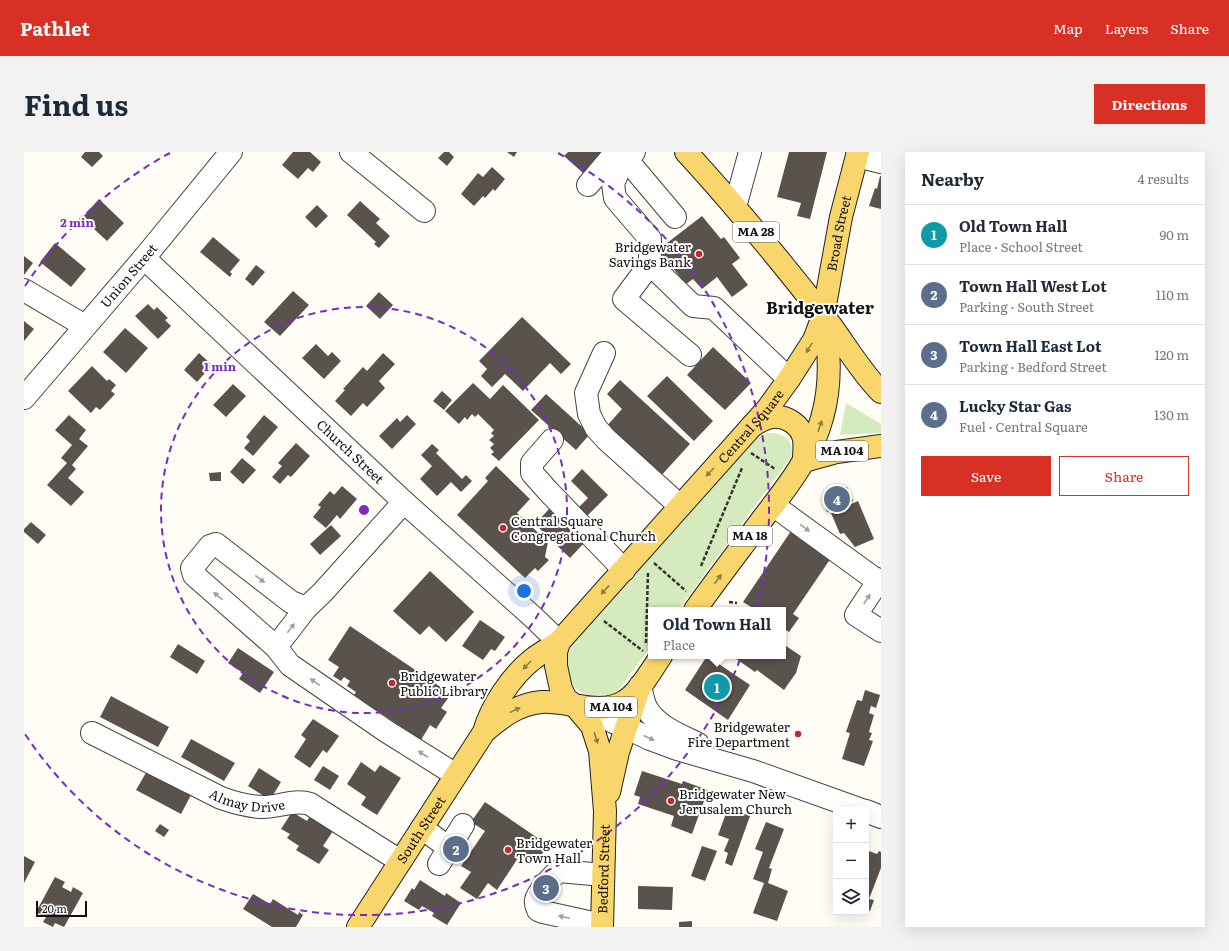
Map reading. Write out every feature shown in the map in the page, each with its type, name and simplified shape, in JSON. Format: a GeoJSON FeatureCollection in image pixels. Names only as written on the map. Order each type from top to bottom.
{"type":"FeatureCollection","features":[{"type":"Feature","properties":{"kind":"main road","name":"MA 28"},"geometry":{"type":"LineString","coordinates":[[686,152],[735,207],[824,316]]}},
{"type":"Feature","properties":{"kind":"main road","name":"Broad Street"},"geometry":{"type":"LineString","coordinates":[[824,316],[840,217],[857,154]]}},
{"type":"Feature","properties":{"kind":"main road","name":"Central Square"},"geometry":{"type":"LineString","coordinates":[[559,642],[768,408],[814,340],[824,316]]}},
{"type":"Feature","properties":{"kind":"main road"},"geometry":{"type":"LineString","coordinates":[[824,316],[858,364],[881,392]]}},
{"type":"Feature","properties":{"kind":"main road","name":"MA 18"},"geometry":{"type":"LineString","coordinates":[[692,602],[773,505],[792,480],[816,439],[827,399],[829,359],[824,316]]}},
{"type":"Feature","properties":{"kind":"main road"},"geometry":{"type":"LineString","coordinates":[[752,426],[772,417],[780,417],[793,423],[798,427],[804,439],[804,461]]}},
{"type":"Feature","properties":{"kind":"main road","name":"MA 104"},"geometry":{"type":"LineString","coordinates":[[804,461],[837,452],[881,446]]}},
{"type":"Feature","properties":{"kind":"main road"},"geometry":{"type":"LineString","coordinates":[[559,642],[556,652],[558,677],[561,689],[566,698],[575,706]]}},
{"type":"Feature","properties":{"kind":"main road","name":"South Street"},"geometry":{"type":"LineString","coordinates":[[358,927],[484,732],[488,718],[509,685],[532,659],[559,642]]}},
{"type":"Feature","properties":{"kind":"main road"},"geometry":{"type":"LineString","coordinates":[[640,686],[659,659]]}},
{"type":"Feature","properties":{"kind":"main road","name":"MA 104"},"geometry":{"type":"LineString","coordinates":[[575,706],[601,708],[619,704],[632,696],[640,686]]}},
{"type":"Feature","properties":{"kind":"main road","name":"Bedford Street"},"geometry":{"type":"LineString","coordinates":[[605,812],[618,752],[625,727],[640,686]]}},
{"type":"Feature","properties":{"kind":"main road","name":"South Street"},"geometry":{"type":"LineString","coordinates":[[484,732],[507,714],[522,706],[540,702],[552,702],[575,706]]}},
{"type":"Feature","properties":{"kind":"main road","name":"Bedford Street"},"geometry":{"type":"LineString","coordinates":[[575,706],[592,726],[600,751],[605,812],[602,926]]}},
{"type":"Feature","properties":{"kind":"street","name":"Union Street"},"geometry":{"type":"LineString","coordinates":[[24,398],[144,258],[231,152]]}},
{"type":"Feature","properties":{"kind":"street"},"geometry":{"type":"LineString","coordinates":[[352,152],[424,211]]}},
{"type":"Feature","properties":{"kind":"street"},"geometry":{"type":"LineString","coordinates":[[735,207],[750,152]]}},
{"type":"Feature","properties":{"kind":"street"},"geometry":{"type":"LineString","coordinates":[[857,154],[881,162]]}},
{"type":"Feature","properties":{"kind":"street"},"geometry":{"type":"LineString","coordinates":[[588,185],[626,155]]}},
{"type":"Feature","properties":{"kind":"street"},"geometry":{"type":"LineString","coordinates":[[626,155],[674,218]]}},
{"type":"Feature","properties":{"kind":"street"},"geometry":{"type":"LineString","coordinates":[[626,155],[613,184],[616,198],[650,239],[650,264],[624,299],[690,355]]}},
{"type":"Feature","properties":{"kind":"street","name":"Church Street"},"geometry":{"type":"LineString","coordinates":[[144,258],[404,502],[559,642]]}},
{"type":"Feature","properties":{"kind":"street"},"geometry":{"type":"LineString","coordinates":[[650,264],[693,306],[714,308],[789,379]]}},
{"type":"Feature","properties":{"kind":"street"},"geometry":{"type":"LineString","coordinates":[[24,290],[85,326]]}},
{"type":"Feature","properties":{"kind":"street"},"geometry":{"type":"LineString","coordinates":[[604,353],[586,393],[589,414],[596,428],[606,439],[680,506]]}},
{"type":"Feature","properties":{"kind":"street"},"geometry":{"type":"LineString","coordinates":[[552,440],[532,463],[532,473],[624,570]]}},
{"type":"Feature","properties":{"kind":"street"},"geometry":{"type":"LineString","coordinates":[[276,647],[306,608],[322,594],[404,502]]}},
{"type":"Feature","properties":{"kind":"street"},"geometry":{"type":"LineString","coordinates":[[773,505],[880,581],[856,616],[881,631]]}},
{"type":"Feature","properties":{"kind":"street"},"geometry":{"type":"LineString","coordinates":[[306,608],[291,602],[216,544],[210,546],[192,568],[194,576],[276,647],[290,665],[386,731],[456,775]]}},
{"type":"Feature","properties":{"kind":"street"},"geometry":{"type":"LineString","coordinates":[[640,686],[646,708],[658,721],[672,731],[753,771]]}},
{"type":"Feature","properties":{"kind":"street"},"geometry":{"type":"LineString","coordinates":[[575,706],[650,739],[677,749],[753,771],[854,807]]}},
{"type":"Feature","properties":{"kind":"street","name":"Almay Drive"},"geometry":{"type":"LineString","coordinates":[[92,733],[221,798],[240,804],[264,807],[302,802],[310,804],[400,861]]}},
{"type":"Feature","properties":{"kind":"street"},"geometry":{"type":"LineString","coordinates":[[869,813],[881,817]]}},
{"type":"Feature","properties":{"kind":"street"},"geometry":{"type":"LineString","coordinates":[[422,828],[444,856],[463,825]]}},
{"type":"Feature","properties":{"kind":"street"},"geometry":{"type":"LineString","coordinates":[[602,926],[543,912],[538,910],[536,901],[538,895],[555,874],[559,872],[603,875]]}},
{"type":"Feature","properties":{"kind":"path"},"geometry":{"type":"LineString","coordinates":[[746,450],[780,472]]}},
{"type":"Feature","properties":{"kind":"path"},"geometry":{"type":"LineString","coordinates":[[698,573],[744,465]]}},
{"type":"Feature","properties":{"kind":"path"},"geometry":{"type":"LineString","coordinates":[[621,531],[625,535]]}},
{"type":"Feature","properties":{"kind":"path"},"geometry":{"type":"LineString","coordinates":[[648,558],[692,602]]}},
{"type":"Feature","properties":{"kind":"path"},"geometry":{"type":"LineString","coordinates":[[588,609],[646,654],[648,565]]}},
{"type":"Feature","properties":{"kind":"path"},"geometry":{"type":"LineString","coordinates":[[729,602],[737,603]]}},
{"type":"Feature","properties":{"kind":"green space"},"geometry":{"type":"Polygon","coordinates":[[[846,403],[881,424],[881,433],[840,435],[846,403]]]}},
{"type":"Feature","properties":{"kind":"green space"},"geometry":{"type":"Polygon","coordinates":[[[768,433],[783,436],[790,442],[792,451],[791,457],[680,607],[648,607],[648,650],[619,689],[602,697],[590,697],[575,688],[567,677],[565,659],[569,650],[584,629],[756,438],[768,433]]]}},
{"type":"Feature","properties":{"kind":"building"},"geometry":{"type":"Polygon","coordinates":[[[85,152],[99,152],[103,156],[92,167],[81,157],[85,152]]]}},
{"type":"Feature","properties":{"kind":"building"},"geometry":{"type":"Polygon","coordinates":[[[293,152],[310,152],[321,162],[313,172],[308,168],[298,179],[282,165],[293,152]]]}},
{"type":"Feature","properties":{"kind":"building"},"geometry":{"type":"Polygon","coordinates":[[[444,152],[449,152],[454,157],[447,166],[438,158],[444,152]]]}},
{"type":"Feature","properties":{"kind":"building"},"geometry":{"type":"Polygon","coordinates":[[[507,152],[517,152],[514,157],[507,152]]]}},
{"type":"Feature","properties":{"kind":"building"},"geometry":{"type":"Polygon","coordinates":[[[568,152],[602,152],[583,173],[564,156],[568,152]]]}},
{"type":"Feature","properties":{"kind":"building"},"geometry":{"type":"Polygon","coordinates":[[[789,152],[827,152],[810,219],[797,216],[801,203],[777,197],[789,152]]]}},
{"type":"Feature","properties":{"kind":"building"},"geometry":{"type":"Polygon","coordinates":[[[492,167],[505,179],[495,191],[493,189],[485,198],[483,196],[474,206],[461,194],[478,173],[483,177],[492,167]]]}},
{"type":"Feature","properties":{"kind":"building"},"geometry":{"type":"Polygon","coordinates":[[[880,176],[881,209],[869,206],[875,188],[877,189],[880,176]]]}},
{"type":"Feature","properties":{"kind":"building"},"geometry":{"type":"Polygon","coordinates":[[[99,199],[124,223],[107,241],[82,218],[99,199]]]}},
{"type":"Feature","properties":{"kind":"building"},"geometry":{"type":"Polygon","coordinates":[[[360,201],[380,219],[376,223],[390,236],[379,248],[374,244],[376,242],[347,215],[360,201]]]}},
{"type":"Feature","properties":{"kind":"building"},"geometry":{"type":"Polygon","coordinates":[[[317,205],[328,216],[316,228],[305,217],[317,205]]]}},
{"type":"Feature","properties":{"kind":"building","name":"Bridgewater Savings Bank"},"geometry":{"type":"Polygon","coordinates":[[[702,216],[721,239],[724,237],[740,258],[732,264],[748,285],[732,297],[717,277],[702,289],[693,279],[686,284],[658,250],[702,216]]]}},
{"type":"Feature","properties":{"kind":"building"},"geometry":{"type":"Polygon","coordinates":[[[213,237],[240,260],[230,272],[232,274],[230,277],[200,252],[213,237]]]}},
{"type":"Feature","properties":{"kind":"building"},"geometry":{"type":"Polygon","coordinates":[[[55,243],[86,269],[71,287],[40,262],[55,243]]]}},
{"type":"Feature","properties":{"kind":"building"},"geometry":{"type":"Polygon","coordinates":[[[24,256],[33,263],[24,275],[24,256]]]}},
{"type":"Feature","properties":{"kind":"building"},"geometry":{"type":"Polygon","coordinates":[[[256,265],[265,272],[253,286],[245,279],[256,265]]]}},
{"type":"Feature","properties":{"kind":"building"},"geometry":{"type":"Polygon","coordinates":[[[293,291],[309,305],[280,336],[264,322],[293,291]]]}},
{"type":"Feature","properties":{"kind":"building"},"geometry":{"type":"Polygon","coordinates":[[[379,292],[393,305],[380,319],[366,306],[379,292]]]}},
{"type":"Feature","properties":{"kind":"building"},"geometry":{"type":"Polygon","coordinates":[[[148,304],[154,310],[157,307],[168,318],[165,320],[171,326],[158,339],[135,316],[148,304]]]}},
{"type":"Feature","properties":{"kind":"building"},"geometry":{"type":"Polygon","coordinates":[[[522,317],[571,364],[561,374],[550,363],[523,391],[505,374],[492,387],[481,376],[487,369],[479,361],[522,317]]]}},
{"type":"Feature","properties":{"kind":"building"},"geometry":{"type":"Polygon","coordinates":[[[24,321],[34,329],[24,341],[24,321]]]}},
{"type":"Feature","properties":{"kind":"building"},"geometry":{"type":"Polygon","coordinates":[[[125,328],[148,348],[126,373],[103,352],[125,328]]]}},
{"type":"Feature","properties":{"kind":"building"},"geometry":{"type":"Polygon","coordinates":[[[316,344],[328,356],[332,352],[341,361],[324,379],[302,358],[316,344]]]}},
{"type":"Feature","properties":{"kind":"building"},"geometry":{"type":"Polygon","coordinates":[[[713,347],[751,383],[725,410],[687,375],[713,347]]]}},
{"type":"Feature","properties":{"kind":"building"},"geometry":{"type":"Polygon","coordinates":[[[199,353],[212,365],[197,382],[184,370],[199,353]]]}},
{"type":"Feature","properties":{"kind":"building"},"geometry":{"type":"Polygon","coordinates":[[[383,353],[395,364],[379,381],[385,388],[367,407],[363,403],[351,416],[335,401],[345,390],[343,389],[363,367],[367,371],[383,353]]]}},
{"type":"Feature","properties":{"kind":"building"},"geometry":{"type":"Polygon","coordinates":[[[92,366],[107,381],[109,379],[116,385],[111,391],[115,394],[100,410],[96,407],[91,413],[68,391],[92,366]]]}},
{"type":"Feature","properties":{"kind":"building"},"geometry":{"type":"Polygon","coordinates":[[[667,376],[713,421],[694,441],[647,396],[667,376]]]}},
{"type":"Feature","properties":{"kind":"building"},"geometry":{"type":"Polygon","coordinates":[[[620,380],[690,444],[659,478],[605,428],[622,409],[607,394],[620,380]]]}},
{"type":"Feature","properties":{"kind":"building"},"geometry":{"type":"Polygon","coordinates":[[[473,383],[490,399],[503,385],[539,420],[499,461],[491,454],[494,452],[490,448],[494,444],[489,440],[494,436],[491,433],[494,430],[478,414],[475,417],[472,414],[467,420],[465,417],[459,424],[445,411],[473,383]]]}},
{"type":"Feature","properties":{"kind":"building"},"geometry":{"type":"Polygon","coordinates":[[[233,384],[246,396],[226,417],[213,405],[233,384]]]}},
{"type":"Feature","properties":{"kind":"building"},"geometry":{"type":"Polygon","coordinates":[[[442,391],[452,400],[444,410],[433,401],[442,391]]]}},
{"type":"Feature","properties":{"kind":"building"},"geometry":{"type":"Polygon","coordinates":[[[546,394],[590,434],[576,450],[531,410],[546,394]]]}},
{"type":"Feature","properties":{"kind":"building"},"geometry":{"type":"Polygon","coordinates":[[[69,415],[86,430],[79,439],[88,446],[72,465],[76,469],[68,478],[84,492],[71,506],[47,485],[67,463],[61,458],[72,445],[55,430],[69,415]]]}},
{"type":"Feature","properties":{"kind":"building"},"geometry":{"type":"Polygon","coordinates":[[[264,415],[278,427],[253,456],[244,448],[250,441],[246,437],[264,415]]]}},
{"type":"Feature","properties":{"kind":"building"},"geometry":{"type":"Polygon","coordinates":[[[407,415],[416,424],[392,449],[379,436],[397,418],[400,422],[407,415]]]}},
{"type":"Feature","properties":{"kind":"building"},"geometry":{"type":"Polygon","coordinates":[[[296,443],[310,456],[291,477],[288,475],[280,484],[272,477],[282,466],[278,463],[296,443]]]}},
{"type":"Feature","properties":{"kind":"building"},"geometry":{"type":"Polygon","coordinates":[[[432,444],[439,450],[436,453],[462,479],[466,475],[472,481],[461,492],[451,482],[437,496],[420,479],[432,466],[421,455],[432,444]]]}},
{"type":"Feature","properties":{"kind":"building"},"geometry":{"type":"Polygon","coordinates":[[[242,458],[256,470],[243,484],[230,472],[242,458]]]}},
{"type":"Feature","properties":{"kind":"building","name":"Central Square Congregational Church"},"geometry":{"type":"Polygon","coordinates":[[[496,466],[530,499],[517,513],[548,542],[545,557],[549,560],[538,571],[535,568],[525,578],[457,515],[488,481],[485,478],[496,466]]]}},
{"type":"Feature","properties":{"kind":"building"},"geometry":{"type":"Polygon","coordinates":[[[582,469],[608,495],[585,518],[577,509],[588,498],[571,481],[582,469]]]}},
{"type":"Feature","properties":{"kind":"building"},"geometry":{"type":"Polygon","coordinates":[[[221,472],[221,481],[210,481],[209,473],[221,472]]]}},
{"type":"Feature","properties":{"kind":"building"},"geometry":{"type":"Polygon","coordinates":[[[342,486],[357,499],[340,519],[337,515],[326,528],[313,517],[321,507],[318,505],[330,491],[334,495],[342,486]]]}},
{"type":"Feature","properties":{"kind":"building"},"geometry":{"type":"Polygon","coordinates":[[[847,487],[853,501],[827,512],[822,497],[847,487]]]}},
{"type":"Feature","properties":{"kind":"building"},"geometry":{"type":"Polygon","coordinates":[[[858,501],[874,539],[855,547],[844,533],[840,534],[831,513],[858,501]]]}},
{"type":"Feature","properties":{"kind":"building"},"geometry":{"type":"Polygon","coordinates":[[[550,508],[585,542],[570,558],[535,524],[550,508]]]}},
{"type":"Feature","properties":{"kind":"building"},"geometry":{"type":"Polygon","coordinates":[[[31,522],[46,535],[38,544],[24,532],[24,529],[31,522]]]}},
{"type":"Feature","properties":{"kind":"building"},"geometry":{"type":"Polygon","coordinates":[[[331,525],[341,536],[320,555],[310,544],[331,525]]]}},
{"type":"Feature","properties":{"kind":"building"},"geometry":{"type":"Polygon","coordinates":[[[791,531],[831,558],[793,614],[799,618],[789,632],[786,630],[786,607],[751,607],[743,602],[791,531]]]}},
{"type":"Feature","properties":{"kind":"building"},"geometry":{"type":"Polygon","coordinates":[[[430,571],[474,612],[446,642],[429,626],[420,635],[393,611],[430,571]]]}},
{"type":"Feature","properties":{"kind":"building"},"geometry":{"type":"Polygon","coordinates":[[[480,620],[505,637],[495,651],[491,649],[483,660],[462,646],[480,620]]]}},
{"type":"Feature","properties":{"kind":"building","name":"Bridgewater Public Library"},"geometry":{"type":"Polygon","coordinates":[[[350,626],[451,694],[441,708],[447,712],[436,729],[430,725],[421,740],[354,695],[356,692],[347,686],[350,681],[344,677],[341,681],[333,676],[339,667],[328,660],[350,626]]]}},
{"type":"Feature","properties":{"kind":"building"},"geometry":{"type":"Polygon","coordinates":[[[178,644],[205,661],[197,674],[170,657],[178,644]]]}},
{"type":"Feature","properties":{"kind":"building"},"geometry":{"type":"Polygon","coordinates":[[[786,646],[801,656],[796,673],[784,690],[757,670],[755,672],[736,659],[786,659],[786,646]]]}},
{"type":"Feature","properties":{"kind":"building"},"geometry":{"type":"Polygon","coordinates":[[[238,648],[274,672],[260,693],[239,679],[243,673],[228,663],[238,648]]]}},
{"type":"Feature","properties":{"kind":"building"},"geometry":{"type":"Polygon","coordinates":[[[705,659],[711,659],[750,685],[728,720],[685,690],[705,659]]]}},
{"type":"Feature","properties":{"kind":"building"},"geometry":{"type":"Polygon","coordinates":[[[865,690],[880,695],[876,708],[871,706],[869,713],[874,715],[869,732],[872,733],[869,740],[873,741],[864,766],[842,759],[850,733],[846,732],[857,700],[862,701],[865,690]]]}},
{"type":"Feature","properties":{"kind":"building"},"geometry":{"type":"Polygon","coordinates":[[[111,696],[169,727],[158,747],[100,717],[111,696]]]}},
{"type":"Feature","properties":{"kind":"building"},"geometry":{"type":"Polygon","coordinates":[[[313,719],[339,736],[327,753],[323,750],[310,768],[294,757],[306,739],[301,735],[313,719]]]}},
{"type":"Feature","properties":{"kind":"building"},"geometry":{"type":"Polygon","coordinates":[[[191,739],[235,763],[224,781],[181,757],[191,739]]]}},
{"type":"Feature","properties":{"kind":"building"},"geometry":{"type":"Polygon","coordinates":[[[361,762],[375,772],[380,765],[401,778],[377,815],[361,805],[366,797],[347,784],[361,762]]]}},
{"type":"Feature","properties":{"kind":"building"},"geometry":{"type":"Polygon","coordinates":[[[323,766],[339,776],[330,790],[314,780],[323,766]]]}},
{"type":"Feature","properties":{"kind":"building"},"geometry":{"type":"Polygon","coordinates":[[[259,768],[281,782],[270,800],[248,786],[259,768]]]}},
{"type":"Feature","properties":{"kind":"building"},"geometry":{"type":"Polygon","coordinates":[[[147,771],[191,795],[181,814],[136,790],[147,771]]]}},
{"type":"Feature","properties":{"kind":"building","name":"Bridgewater New Jerusalem Church"},"geometry":{"type":"Polygon","coordinates":[[[642,771],[682,784],[683,781],[708,790],[692,834],[671,826],[674,816],[638,804],[640,797],[634,795],[642,771]]]}},
{"type":"Feature","properties":{"kind":"building","name":"Bridgewater Town Hall"},"geometry":{"type":"Polygon","coordinates":[[[485,802],[548,845],[535,865],[520,855],[497,890],[488,883],[477,899],[460,888],[471,872],[461,866],[485,831],[471,822],[485,802]]]}},
{"type":"Feature","properties":{"kind":"building"},"geometry":{"type":"Polygon","coordinates":[[[728,808],[750,816],[732,866],[725,863],[728,853],[724,851],[729,839],[718,835],[728,808]]]}},
{"type":"Feature","properties":{"kind":"building"},"geometry":{"type":"Polygon","coordinates":[[[292,812],[307,821],[310,816],[333,831],[323,846],[329,850],[319,864],[296,850],[299,846],[287,838],[290,834],[281,829],[292,812]]]}},
{"type":"Feature","properties":{"kind":"building"},"geometry":{"type":"Polygon","coordinates":[[[766,822],[784,829],[769,868],[772,869],[768,883],[788,891],[777,921],[753,913],[764,883],[753,879],[763,852],[755,849],[766,822]]]}},
{"type":"Feature","properties":{"kind":"building"},"geometry":{"type":"Polygon","coordinates":[[[160,824],[169,830],[164,837],[155,831],[160,824]]]}},
{"type":"Feature","properties":{"kind":"building"},"geometry":{"type":"Polygon","coordinates":[[[702,846],[717,851],[705,881],[691,876],[702,846]]]}},
{"type":"Feature","properties":{"kind":"building"},"geometry":{"type":"Polygon","coordinates":[[[869,851],[877,854],[879,851],[881,852],[881,868],[869,899],[869,851]]]}},
{"type":"Feature","properties":{"kind":"building"},"geometry":{"type":"Polygon","coordinates":[[[24,856],[35,862],[24,883],[24,856]]]}},
{"type":"Feature","properties":{"kind":"building"},"geometry":{"type":"Polygon","coordinates":[[[55,877],[65,882],[62,887],[71,892],[73,887],[83,893],[64,927],[55,923],[53,927],[43,922],[46,917],[36,912],[55,877]]]}},
{"type":"Feature","properties":{"kind":"building"},"geometry":{"type":"Polygon","coordinates":[[[420,880],[445,896],[446,893],[461,903],[447,925],[432,916],[434,913],[422,906],[419,910],[404,901],[412,888],[414,890],[420,880]]]}},
{"type":"Feature","properties":{"kind":"building"},"geometry":{"type":"Polygon","coordinates":[[[638,886],[673,887],[672,910],[638,909],[638,886]]]}},
{"type":"Feature","properties":{"kind":"building"},"geometry":{"type":"Polygon","coordinates":[[[253,894],[270,904],[273,899],[298,915],[299,912],[303,915],[296,927],[272,927],[243,909],[253,894]]]}},
{"type":"Feature","properties":{"kind":"building"},"geometry":{"type":"Polygon","coordinates":[[[869,899],[874,900],[869,911],[869,899]]]}},
{"type":"Feature","properties":{"kind":"building"},"geometry":{"type":"Polygon","coordinates":[[[692,921],[692,927],[679,927],[679,922],[692,921]]]}},
{"type":"Feature","properties":{"kind":"place","name":"Bridgewater Savings Bank"},"geometry":{"type":"Point","coordinates":[699,254]}},
{"type":"Feature","properties":{"kind":"place","name":"Lucky Star Gas"},"geometry":{"type":"Point","coordinates":[837,499]}},
{"type":"Feature","properties":{"kind":"place","name":"Central Square Congregational Church"},"geometry":{"type":"Point","coordinates":[503,528]}},
{"type":"Feature","properties":{"kind":"place","name":"Bridgewater Public Library"},"geometry":{"type":"Point","coordinates":[392,683]}},
{"type":"Feature","properties":{"kind":"place","name":"Old Town Hall"},"geometry":{"type":"Point","coordinates":[717,687]}},
{"type":"Feature","properties":{"kind":"place","name":"Bridgewater Fire Department"},"geometry":{"type":"Point","coordinates":[798,734]}},
{"type":"Feature","properties":{"kind":"place","name":"Bridgewater New Jerusalem Church"},"geometry":{"type":"Point","coordinates":[671,801]}},
{"type":"Feature","properties":{"kind":"place","name":"Town Hall West Lot"},"geometry":{"type":"Point","coordinates":[456,849]}},
{"type":"Feature","properties":{"kind":"place","name":"Bridgewater Town Hall"},"geometry":{"type":"Point","coordinates":[508,850]}},
{"type":"Feature","properties":{"kind":"place","name":"Town Hall East Lot"},"geometry":{"type":"Point","coordinates":[546,888]}},
{"type":"Feature","properties":{"kind":"district","name":"Bridgewater"},"geometry":{"type":"Point","coordinates":[820,308]}}]}
